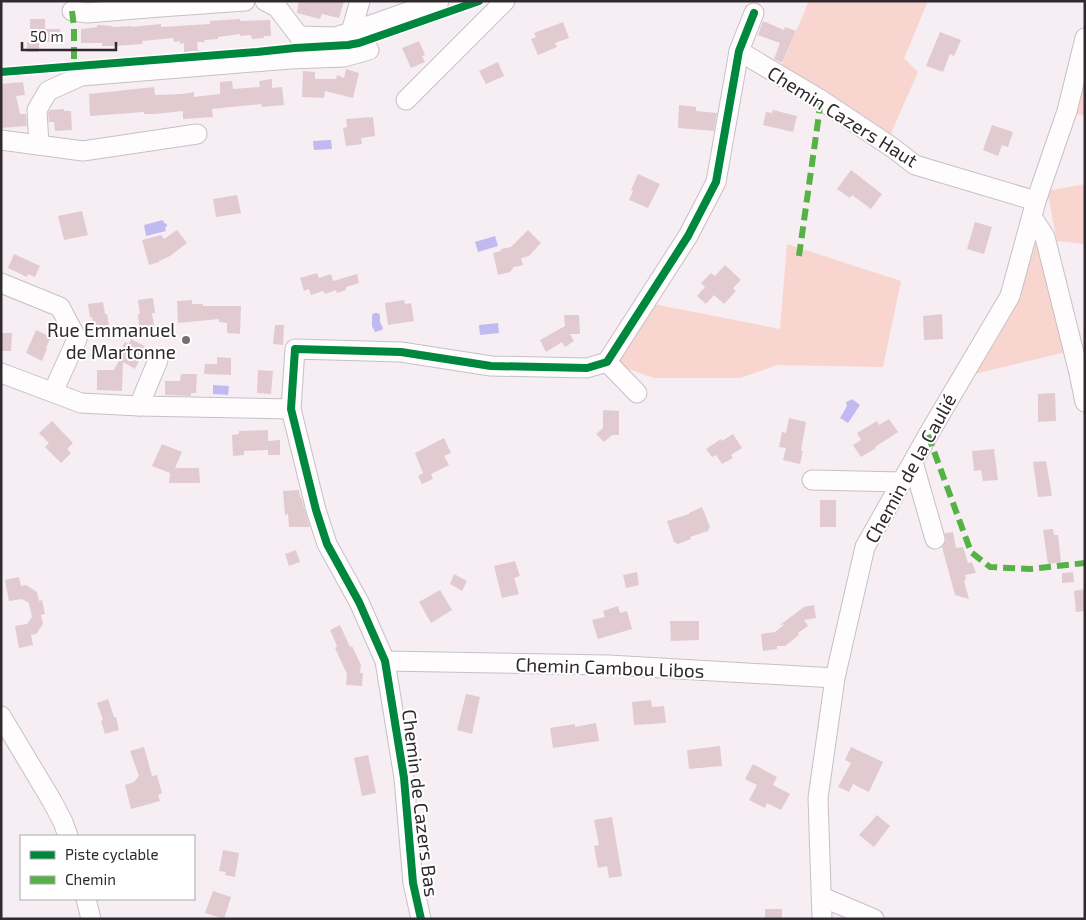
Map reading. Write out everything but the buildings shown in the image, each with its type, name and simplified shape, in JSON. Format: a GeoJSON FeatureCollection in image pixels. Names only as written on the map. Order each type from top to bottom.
{"type":"FeatureCollection","features":[{"type":"Feature","properties":{"kind":"street"},"geometry":{"type":"LineString","coordinates":[[72,11],[87,13],[160,4],[245,1]]}},
{"type":"Feature","properties":{"kind":"street"},"geometry":{"type":"LineString","coordinates":[[351,32],[360,1]]}},
{"type":"Feature","properties":{"kind":"street"},"geometry":{"type":"LineString","coordinates":[[299,36],[335,37],[439,1]]}},
{"type":"Feature","properties":{"kind":"street"},"geometry":{"type":"LineString","coordinates":[[406,100],[505,1]]}},
{"type":"Feature","properties":{"kind":"street"},"geometry":{"type":"LineString","coordinates":[[274,3],[299,36]]}},
{"type":"Feature","properties":{"kind":"street"},"geometry":{"type":"LineString","coordinates":[[637,393],[607,362],[688,236],[716,182],[739,52],[754,13]]}},
{"type":"Feature","properties":{"kind":"street"},"geometry":{"type":"LineString","coordinates":[[290,59],[299,36]]}},
{"type":"Feature","properties":{"kind":"street","name":"Chemin de la Caulié"},"geometry":{"type":"LineString","coordinates":[[822,919],[836,907],[818,798],[835,678],[865,547],[1010,296],[1034,209],[1067,112],[1085,38]]}},
{"type":"Feature","properties":{"kind":"street"},"geometry":{"type":"LineString","coordinates":[[39,145],[37,110],[48,91],[81,76],[344,56],[369,50]]}},
{"type":"Feature","properties":{"kind":"street","name":"Chemin Cazers Haut"},"geometry":{"type":"LineString","coordinates":[[739,52],[821,100],[916,165],[1034,209]]}},
{"type":"Feature","properties":{"kind":"street"},"geometry":{"type":"LineString","coordinates":[[1,140],[83,151],[197,134]]}},
{"type":"Feature","properties":{"kind":"street"},"geometry":{"type":"LineString","coordinates":[[1034,209],[1044,237],[1085,402]]}},
{"type":"Feature","properties":{"kind":"street"},"geometry":{"type":"LineString","coordinates":[[1,283],[60,307],[77,339],[53,392]]}},
{"type":"Feature","properties":{"kind":"street","name":"Chemin de Cazers Bas"},"geometry":{"type":"LineString","coordinates":[[421,919],[413,884],[404,778],[385,661],[360,602],[327,544],[316,510],[291,409],[295,349],[401,352],[491,366],[587,368],[607,362]]}},
{"type":"Feature","properties":{"kind":"street"},"geometry":{"type":"LineString","coordinates":[[139,406],[158,360]]}},
{"type":"Feature","properties":{"kind":"street"},"geometry":{"type":"LineString","coordinates":[[1,372],[81,403],[291,409]]}},
{"type":"Feature","properties":{"kind":"street"},"geometry":{"type":"LineString","coordinates":[[913,462],[935,539]]}},
{"type":"Feature","properties":{"kind":"street"},"geometry":{"type":"LineString","coordinates":[[812,480],[902,482]]}},
{"type":"Feature","properties":{"kind":"street","name":"Chemin Cambou Libos"},"geometry":{"type":"LineString","coordinates":[[385,661],[609,665],[835,678]]}},
{"type":"Feature","properties":{"kind":"street"},"geometry":{"type":"LineString","coordinates":[[1,716],[64,822],[68,835]]}},
{"type":"Feature","properties":{"kind":"street"},"geometry":{"type":"LineString","coordinates":[[86,900],[91,919]]}},
{"type":"Feature","properties":{"kind":"street"},"geometry":{"type":"LineString","coordinates":[[836,907],[874,919]]}},
{"type":"Feature","properties":{"kind":"shaded area"},"geometry":{"type":"Polygon","coordinates":[[[809,1],[928,1],[904,58],[918,72],[888,140],[781,67],[809,1]]]}},
{"type":"Feature","properties":{"kind":"shaded area"},"geometry":{"type":"Polygon","coordinates":[[[1085,61],[1085,116],[1071,112],[1085,61]]]}},
{"type":"Feature","properties":{"kind":"shaded area"},"geometry":{"type":"Polygon","coordinates":[[[331,140],[332,149],[314,150],[313,141],[331,140]]]}},
{"type":"Feature","properties":{"kind":"shaded area"},"geometry":{"type":"Polygon","coordinates":[[[1085,184],[1085,244],[1057,241],[1047,191],[1085,184]]]}},
{"type":"Feature","properties":{"kind":"shaded area"},"geometry":{"type":"Polygon","coordinates":[[[163,220],[167,224],[166,231],[146,236],[144,225],[163,220]]]}},
{"type":"Feature","properties":{"kind":"shaded area"},"geometry":{"type":"Polygon","coordinates":[[[495,236],[498,246],[478,252],[475,242],[495,236]]]}},
{"type":"Feature","properties":{"kind":"shaded area"},"geometry":{"type":"Polygon","coordinates":[[[1038,237],[1066,352],[974,374],[1015,304],[1038,237]]]}},
{"type":"Feature","properties":{"kind":"shaded area"},"geometry":{"type":"Polygon","coordinates":[[[787,244],[901,281],[883,367],[778,365],[740,378],[654,378],[628,369],[616,359],[653,304],[780,329],[787,244]]]}},
{"type":"Feature","properties":{"kind":"shaded area"},"geometry":{"type":"Polygon","coordinates":[[[374,313],[380,315],[380,322],[383,328],[375,332],[372,326],[372,315],[374,313]]]}},
{"type":"Feature","properties":{"kind":"shaded area"},"geometry":{"type":"Polygon","coordinates":[[[498,323],[499,333],[480,335],[479,325],[498,323]]]}},
{"type":"Feature","properties":{"kind":"shaded area"},"geometry":{"type":"Polygon","coordinates":[[[213,385],[229,386],[228,395],[213,394],[213,385]]]}},
{"type":"Feature","properties":{"kind":"shaded area"},"geometry":{"type":"Polygon","coordinates":[[[852,399],[860,405],[848,423],[840,418],[847,406],[846,402],[852,399]]]}},
{"type":"Feature","properties":{"kind":"marked path"},"geometry":{"type":"LineString","coordinates":[[72,11],[74,67]]}},
{"type":"Feature","properties":{"kind":"marked path"},"geometry":{"type":"LineString","coordinates":[[799,256],[821,100]]}},
{"type":"Feature","properties":{"kind":"marked path"},"geometry":{"type":"LineString","coordinates":[[928,435],[971,552],[990,567],[1030,569],[1085,563]]}},
{"type":"Feature","properties":{"kind":"cycle path"},"geometry":{"type":"LineString","coordinates":[[1,72],[348,45],[359,43],[479,1]]}},
{"type":"Feature","properties":{"kind":"cycle path"},"geometry":{"type":"LineString","coordinates":[[421,919],[413,883],[404,778],[385,661],[359,602],[327,544],[316,510],[291,409],[295,349],[401,352],[491,366],[587,368],[607,362],[688,236],[716,182],[739,51],[754,13]]}},
{"type":"Feature","properties":{"kind":"place","name":"Rue Emmanuel de Martonne"},"geometry":{"type":"Point","coordinates":[186,340]}}]}
